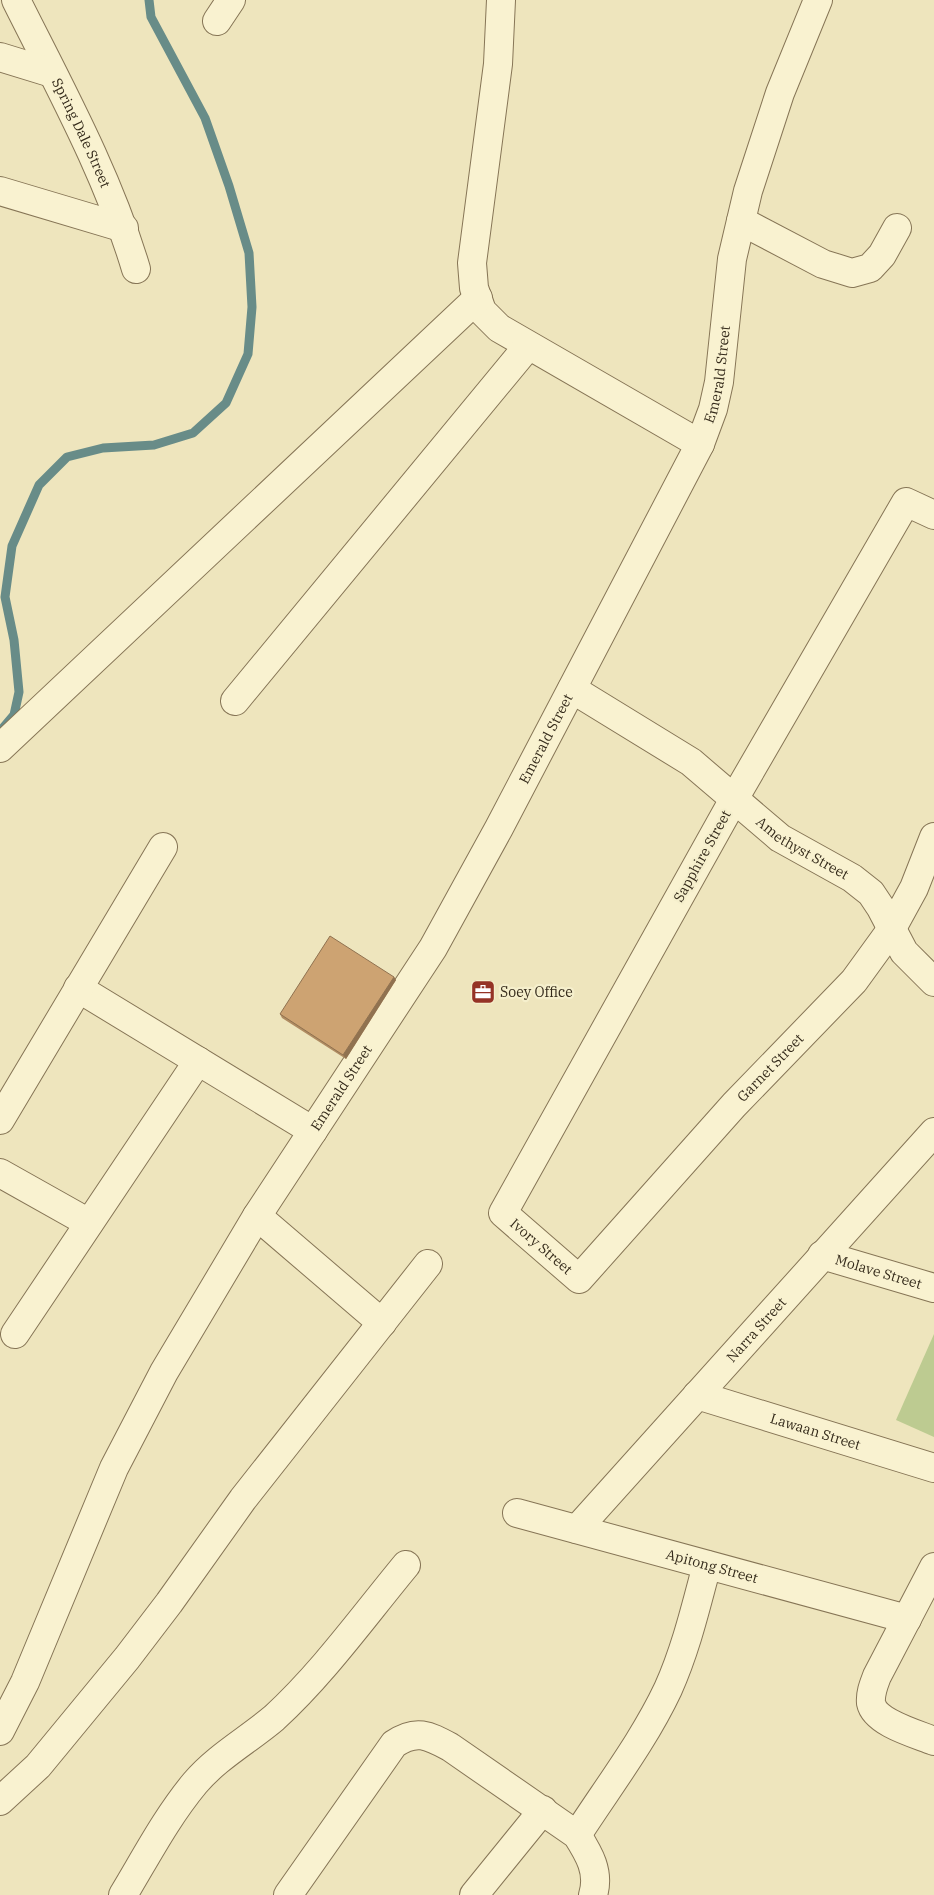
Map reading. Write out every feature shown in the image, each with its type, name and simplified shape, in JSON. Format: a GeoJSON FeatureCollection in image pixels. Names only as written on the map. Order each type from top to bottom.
{"type":"FeatureCollection","features":[{"type":"Feature","properties":{"kind":"street","name":"Spring Dale Street"},"geometry":{"type":"LineString","coordinates":[[16,0],[104,180],[124,228],[136,269]]}},
{"type":"Feature","properties":{"kind":"street"},"geometry":{"type":"LineString","coordinates":[[501,0],[498,64],[472,263],[474,288],[482,311],[499,328],[528,346],[700,444]]}},
{"type":"Feature","properties":{"kind":"street","name":"Emerald Street"},"geometry":{"type":"LineString","coordinates":[[0,1731],[25,1682],[114,1468],[164,1372],[257,1216],[433,948],[499,828],[700,444],[713,409],[719,382],[732,259],[748,191],[780,93],[818,0]]}},
{"type":"Feature","properties":{"kind":"street"},"geometry":{"type":"LineString","coordinates":[[0,58],[52,73]]}},
{"type":"Feature","properties":{"kind":"street"},"geometry":{"type":"LineString","coordinates":[[0,191],[124,228]]}},
{"type":"Feature","properties":{"kind":"street"},"geometry":{"type":"LineString","coordinates":[[741,221],[823,264],[852,273],[870,268],[882,255],[897,228]]}},
{"type":"Feature","properties":{"kind":"street"},"geometry":{"type":"LineString","coordinates":[[0,748],[478,298]]}},
{"type":"Feature","properties":{"kind":"street"},"geometry":{"type":"LineString","coordinates":[[235,701],[528,346]]}},
{"type":"Feature","properties":{"kind":"street","name":"Sapphire Street"},"geometry":{"type":"LineString","coordinates":[[503,1213],[734,799],[906,502],[934,515]]}},
{"type":"Feature","properties":{"kind":"street","name":"Amethyst Street"},"geometry":{"type":"LineString","coordinates":[[572,689],[691,762],[780,838],[852,878],[865,888],[871,893],[881,908],[904,952],[934,982]]}},
{"type":"Feature","properties":{"kind":"street","name":"Garnet Street"},"geometry":{"type":"LineString","coordinates":[[579,1279],[734,1105],[854,981],[891,930],[914,888],[934,837]]}},
{"type":"Feature","properties":{"kind":"street"},"geometry":{"type":"LineString","coordinates":[[0,1120],[163,847]]}},
{"type":"Feature","properties":{"kind":"street"},"geometry":{"type":"LineString","coordinates":[[78,988],[313,1131]]}},
{"type":"Feature","properties":{"kind":"street"},"geometry":{"type":"LineString","coordinates":[[15,1334],[198,1061]]}},
{"type":"Feature","properties":{"kind":"street","name":"Narra Street"},"geometry":{"type":"LineString","coordinates":[[577,1529],[822,1254],[934,1132]]}},
{"type":"Feature","properties":{"kind":"street"},"geometry":{"type":"LineString","coordinates":[[0,1172],[89,1223]]}},
{"type":"Feature","properties":{"kind":"street","name":"Ivory Street"},"geometry":{"type":"LineString","coordinates":[[503,1213],[579,1279]]}},
{"type":"Feature","properties":{"kind":"street"},"geometry":{"type":"LineString","coordinates":[[257,1216],[382,1323]]}},
{"type":"Feature","properties":{"kind":"street","name":"Molave Street"},"geometry":{"type":"LineString","coordinates":[[822,1254],[934,1288]]}},
{"type":"Feature","properties":{"kind":"street"},"geometry":{"type":"LineString","coordinates":[[0,1801],[38,1766],[127,1658],[244,1499],[428,1264]]}},
{"type":"Feature","properties":{"kind":"street","name":"Lawaan Street"},"geometry":{"type":"LineString","coordinates":[[697,1395],[934,1468]]}},
{"type":"Feature","properties":{"kind":"street","name":"Apitong Street"},"geometry":{"type":"LineString","coordinates":[[517,1513],[907,1619]]}},
{"type":"Feature","properties":{"kind":"street"},"geometry":{"type":"LineString","coordinates":[[123,1895],[169,1817],[196,1782],[220,1759],[274,1718],[317,1674],[406,1565]]}},
{"type":"Feature","properties":{"kind":"street"},"geometry":{"type":"LineString","coordinates":[[577,1834],[647,1728],[668,1688],[685,1644],[707,1565]]}},
{"type":"Feature","properties":{"kind":"street"},"geometry":{"type":"LineString","coordinates":[[934,1568],[877,1676],[871,1702],[873,1710],[884,1720],[934,1741]]}},
{"type":"Feature","properties":{"kind":"street"},"geometry":{"type":"LineString","coordinates":[[288,1895],[394,1744],[405,1737],[419,1734],[434,1738],[450,1746],[577,1834],[589,1855],[594,1869],[596,1886],[593,1895]]}},
{"type":"Feature","properties":{"kind":"street"},"geometry":{"type":"LineString","coordinates":[[474,1895],[542,1810]]}},
{"type":"Feature","properties":{"kind":"green space"},"geometry":{"type":"Polygon","coordinates":[[[934,1334],[934,1437],[896,1420],[934,1334]]]}},
{"type":"Feature","properties":{"kind":"building"},"geometry":{"type":"Polygon","coordinates":[[[330,936],[394,977],[343,1055],[280,1014],[330,936]]]}},
{"type":"Feature","properties":{"kind":"waterway"},"geometry":{"type":"LineString","coordinates":[[3,728],[14,715],[19,692],[14,640],[5,597],[12,546],[39,485],[67,457],[103,448],[154,445],[193,433],[226,403],[248,354],[252,307],[249,253],[229,186],[205,118],[151,17],[149,0]]}},
{"type":"Feature","properties":{"kind":"place","name":"Soey Office"},"geometry":{"type":"Point","coordinates":[483,992]}}]}
